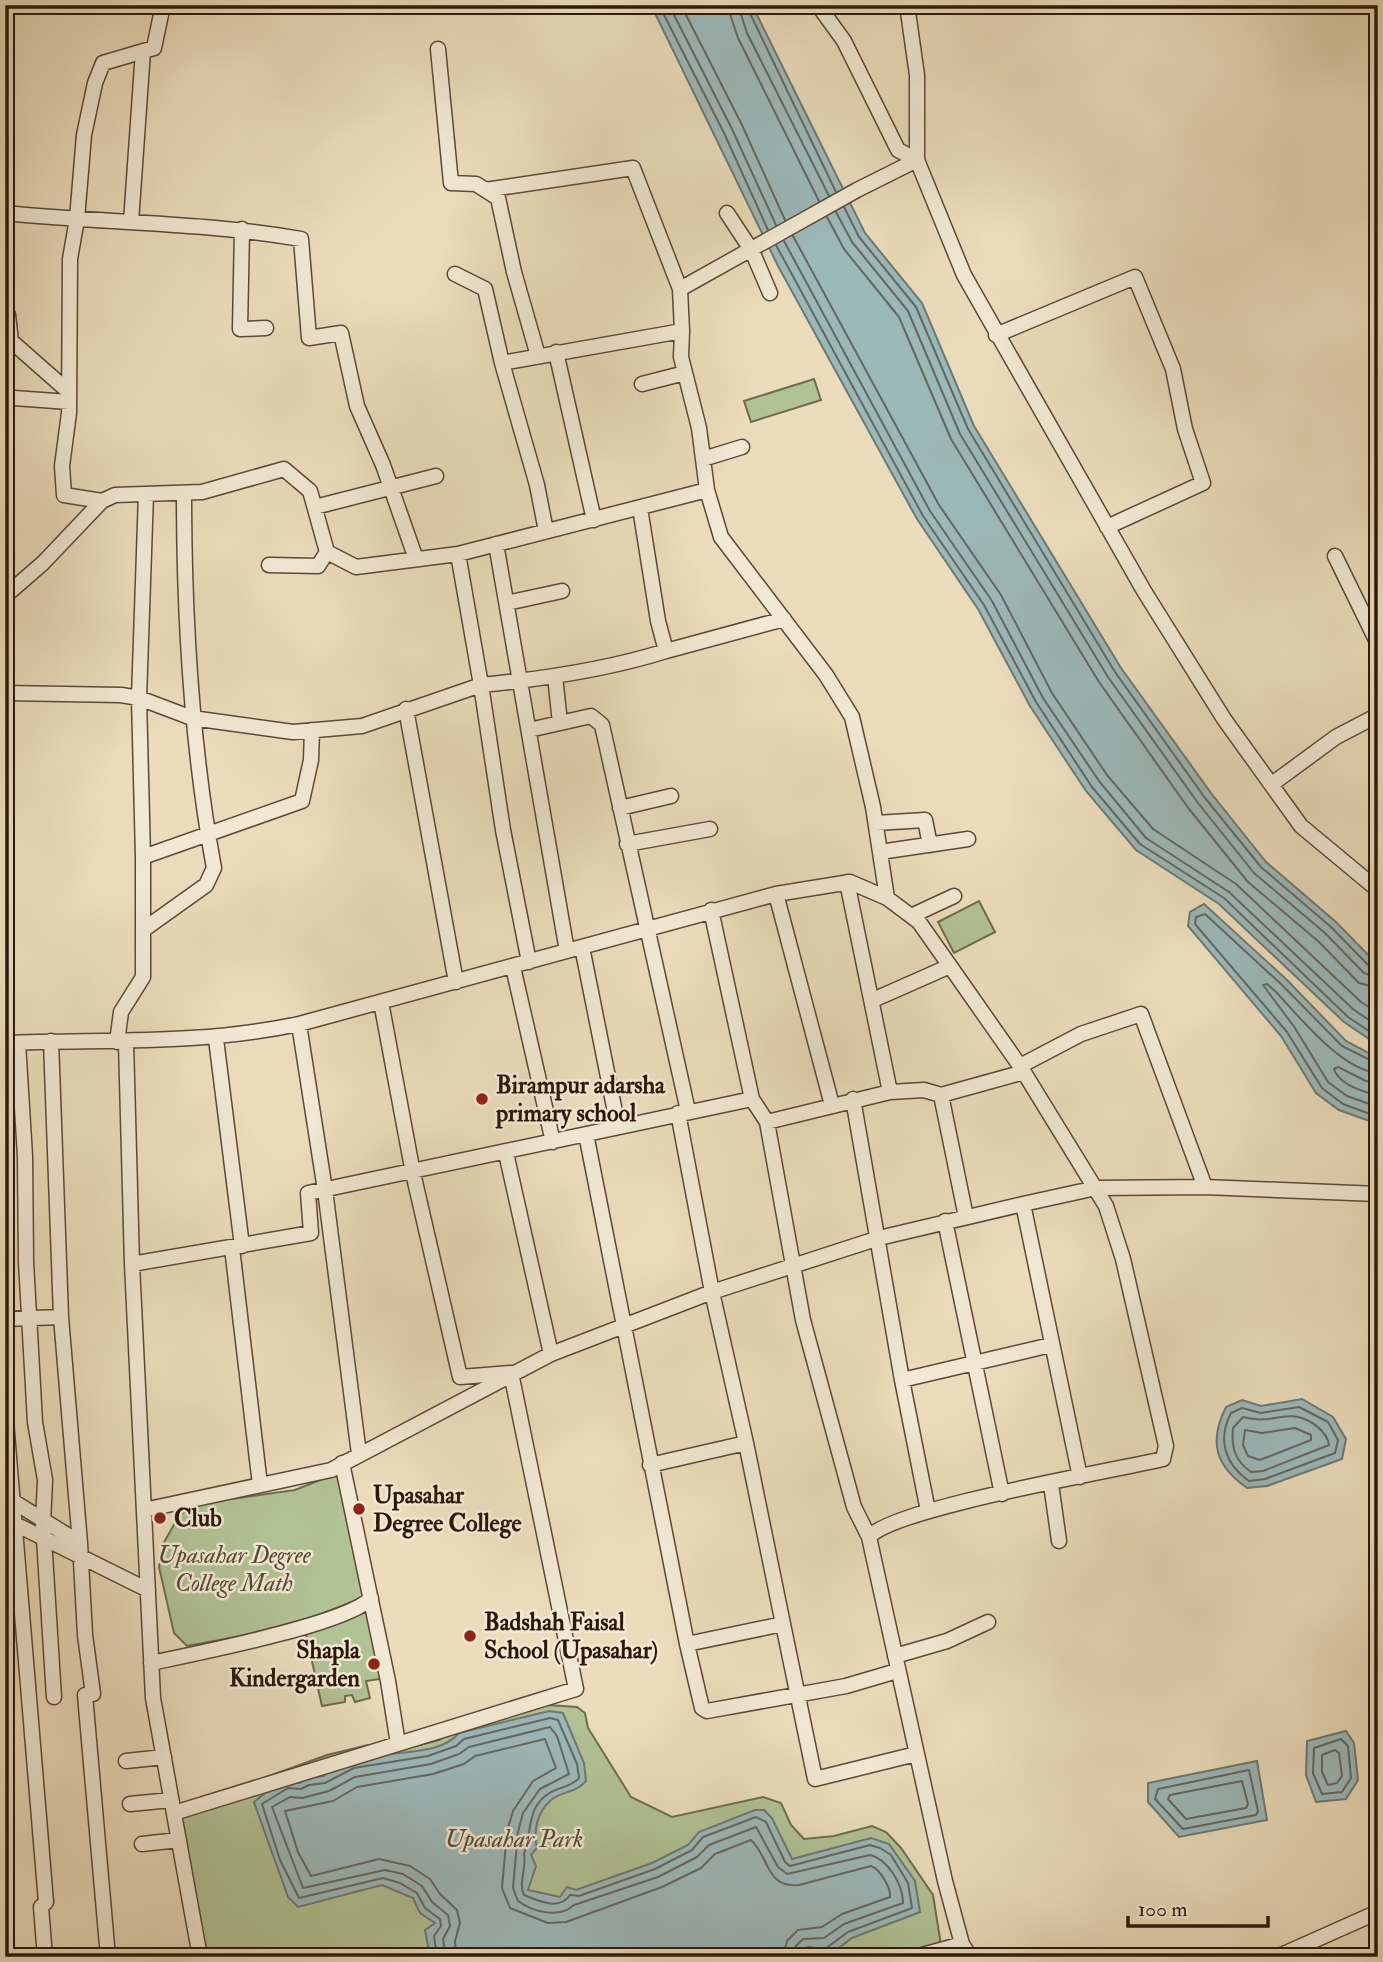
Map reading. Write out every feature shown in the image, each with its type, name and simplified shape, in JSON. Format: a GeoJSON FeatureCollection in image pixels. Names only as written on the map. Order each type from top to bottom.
{"type":"FeatureCollection","features":[{"type":"Feature","properties":{"kind":"street"},"geometry":{"type":"LineString","coordinates":[[102,501],[64,495],[62,466],[69,397],[70,259],[77,219],[83,135],[95,83],[103,63],[154,48],[163,5]]}},
{"type":"Feature","properties":{"kind":"street"},"geometry":{"type":"LineString","coordinates":[[818,5],[844,41],[898,150],[917,160]]}},
{"type":"Feature","properties":{"kind":"street"},"geometry":{"type":"LineString","coordinates":[[907,5],[918,75],[917,160],[964,275],[1107,527],[1224,719],[1301,826],[1378,890]]}},
{"type":"Feature","properties":{"kind":"street"},"geometry":{"type":"LineString","coordinates":[[438,48],[450,183],[476,184],[498,198],[514,272],[538,356]]}},
{"type":"Feature","properties":{"kind":"street"},"geometry":{"type":"LineString","coordinates":[[131,222],[143,51]]}},
{"type":"Feature","properties":{"kind":"street"},"geometry":{"type":"LineString","coordinates":[[680,289],[857,190],[917,160]]}},
{"type":"Feature","properties":{"kind":"street"},"geometry":{"type":"LineString","coordinates":[[485,190],[633,169],[680,289],[681,357],[699,428],[707,491],[721,537],[852,717],[876,823],[887,898]]}},
{"type":"Feature","properties":{"kind":"street"},"geometry":{"type":"LineString","coordinates":[[5,213],[242,229],[301,239],[309,338],[341,334],[357,406],[391,487],[416,559]]}},
{"type":"Feature","properties":{"kind":"street"},"geometry":{"type":"LineString","coordinates":[[727,213],[752,251],[770,293]]}},
{"type":"Feature","properties":{"kind":"street"},"geometry":{"type":"LineString","coordinates":[[242,229],[240,329],[266,328]]}},
{"type":"Feature","properties":{"kind":"street"},"geometry":{"type":"LineString","coordinates":[[455,274],[485,289],[502,363],[537,485],[546,531]]}},
{"type":"Feature","properties":{"kind":"street"},"geometry":{"type":"LineString","coordinates":[[996,335],[1135,277],[1173,369],[1185,429],[1203,483],[1107,527]]}},
{"type":"Feature","properties":{"kind":"street"},"geometry":{"type":"LineString","coordinates":[[8,315],[11,341],[69,397]]}},
{"type":"Feature","properties":{"kind":"street"},"geometry":{"type":"LineString","coordinates":[[502,363],[556,352],[663,337],[682,331]]}},
{"type":"Feature","properties":{"kind":"street"},"geometry":{"type":"LineString","coordinates":[[556,352],[594,520]]}},
{"type":"Feature","properties":{"kind":"street"},"geometry":{"type":"LineString","coordinates":[[642,384],[685,373]]}},
{"type":"Feature","properties":{"kind":"street"},"geometry":{"type":"LineString","coordinates":[[14,398],[69,397]]}},
{"type":"Feature","properties":{"kind":"street"},"geometry":{"type":"LineString","coordinates":[[703,459],[742,447]]}},
{"type":"Feature","properties":{"kind":"street"},"geometry":{"type":"LineString","coordinates":[[5,596],[102,501],[115,495],[202,492],[284,469],[310,491],[327,552],[356,567],[458,554],[707,491]]}},
{"type":"Feature","properties":{"kind":"street"},"geometry":{"type":"LineString","coordinates":[[314,507],[436,476]]}},
{"type":"Feature","properties":{"kind":"street"},"geometry":{"type":"LineString","coordinates":[[144,930],[206,885],[214,868],[192,718],[184,585],[184,493]]}},
{"type":"Feature","properties":{"kind":"street"},"geometry":{"type":"LineString","coordinates":[[146,494],[139,698],[144,977],[121,1012],[121,1042],[153,1698],[200,1957]]}},
{"type":"Feature","properties":{"kind":"street"},"geometry":{"type":"LineString","coordinates":[[640,508],[666,652]]}},
{"type":"Feature","properties":{"kind":"street"},"geometry":{"type":"LineString","coordinates":[[496,544],[567,951]]}},
{"type":"Feature","properties":{"kind":"street"},"geometry":{"type":"LineString","coordinates":[[269,565],[318,566],[327,552]]}},
{"type":"Feature","properties":{"kind":"street"},"geometry":{"type":"LineString","coordinates":[[458,554],[503,831],[529,962]]}},
{"type":"Feature","properties":{"kind":"street"},"geometry":{"type":"LineString","coordinates":[[1335,556],[1378,644]]}},
{"type":"Feature","properties":{"kind":"street"},"geometry":{"type":"LineString","coordinates":[[507,603],[562,591]]}},
{"type":"Feature","properties":{"kind":"street"},"geometry":{"type":"LineString","coordinates":[[5,693],[48,692],[139,698],[192,718],[293,732],[362,726],[481,685],[555,676],[666,652],[784,620]]}},
{"type":"Feature","properties":{"kind":"street"},"geometry":{"type":"LineString","coordinates":[[555,676],[560,723]]}},
{"type":"Feature","properties":{"kind":"street"},"geometry":{"type":"LineString","coordinates":[[406,709],[457,982]]}},
{"type":"Feature","properties":{"kind":"street"},"geometry":{"type":"LineString","coordinates":[[1272,784],[1336,737],[1378,715]]}},
{"type":"Feature","properties":{"kind":"street"},"geometry":{"type":"LineString","coordinates":[[529,730],[591,716],[602,725],[683,1112],[712,1292],[815,1779],[916,1754]]}},
{"type":"Feature","properties":{"kind":"street"},"geometry":{"type":"LineString","coordinates":[[143,858],[207,833],[302,802],[311,761],[312,730]]}},
{"type":"Feature","properties":{"kind":"street"},"geometry":{"type":"LineString","coordinates":[[620,808],[671,796]]}},
{"type":"Feature","properties":{"kind":"street"},"geometry":{"type":"LineString","coordinates":[[876,823],[930,815],[930,845]]}},
{"type":"Feature","properties":{"kind":"street"},"geometry":{"type":"LineString","coordinates":[[627,844],[710,829]]}},
{"type":"Feature","properties":{"kind":"street"},"geometry":{"type":"LineString","coordinates":[[880,852],[968,839]]}},
{"type":"Feature","properties":{"kind":"street"},"geometry":{"type":"LineString","coordinates":[[847,882],[890,1091]]}},
{"type":"Feature","properties":{"kind":"street"},"geometry":{"type":"LineString","coordinates":[[54,1697],[43,1522],[44,1480],[35,1422],[31,1317],[11,1043],[216,1039],[299,1024],[513,967],[711,910],[776,894],[847,882],[887,898],[919,922],[1022,1069],[1107,1206],[1123,1259],[1166,1446],[1163,1459],[928,1511],[877,1528],[869,1537]]}},
{"type":"Feature","properties":{"kind":"street"},"geometry":{"type":"LineString","coordinates":[[776,894],[831,1105]]}},
{"type":"Feature","properties":{"kind":"street"},"geometry":{"type":"LineString","coordinates":[[911,916],[954,896]]}},
{"type":"Feature","properties":{"kind":"street"},"geometry":{"type":"LineString","coordinates":[[711,910],[752,1099],[767,1122],[803,1320],[853,1507],[869,1537],[916,1754],[966,1951],[915,1957]]}},
{"type":"Feature","properties":{"kind":"street"},"geometry":{"type":"LineString","coordinates":[[582,947],[618,1127]]}},
{"type":"Feature","properties":{"kind":"street"},"geometry":{"type":"LineString","coordinates":[[873,1000],[950,966]]}},
{"type":"Feature","properties":{"kind":"street"},"geometry":{"type":"LineString","coordinates":[[513,967],[553,1142]]}},
{"type":"Feature","properties":{"kind":"street"},"geometry":{"type":"LineString","coordinates":[[381,1002],[413,1173],[460,1377],[511,1373]]}},
{"type":"Feature","properties":{"kind":"street"},"geometry":{"type":"LineString","coordinates":[[767,1122],[890,1091],[924,1090],[941,1095],[1022,1069],[1081,1034],[1140,1014],[1205,1187]]}},
{"type":"Feature","properties":{"kind":"street"},"geometry":{"type":"LineString","coordinates":[[299,1024],[326,1190],[359,1454]]}},
{"type":"Feature","properties":{"kind":"street"},"geometry":{"type":"LineString","coordinates":[[216,1039],[260,1485]]}},
{"type":"Feature","properties":{"kind":"street"},"geometry":{"type":"LineString","coordinates":[[51,1041],[61,1317],[80,1543],[108,1957]]}},
{"type":"Feature","properties":{"kind":"street"},"geometry":{"type":"LineString","coordinates":[[941,1095],[966,1217]]}},
{"type":"Feature","properties":{"kind":"street"},"geometry":{"type":"LineString","coordinates":[[132,1265],[311,1233],[308,1193],[413,1173],[752,1099]]}},
{"type":"Feature","properties":{"kind":"street"},"geometry":{"type":"LineString","coordinates":[[853,1099],[902,1380],[928,1511]]}},
{"type":"Feature","properties":{"kind":"street"},"geometry":{"type":"LineString","coordinates":[[586,1134],[626,1325],[650,1465],[687,1644],[705,1710],[846,1686],[988,1622]]}},
{"type":"Feature","properties":{"kind":"street"},"geometry":{"type":"LineString","coordinates":[[506,1153],[551,1354]]}},
{"type":"Feature","properties":{"kind":"street"},"geometry":{"type":"LineString","coordinates":[[144,1510],[331,1470],[551,1354],[712,1292],[794,1263],[879,1238],[1096,1188],[1205,1187],[1378,1194]]}},
{"type":"Feature","properties":{"kind":"street"},"geometry":{"type":"LineString","coordinates":[[1023,1204],[1080,1477]]}},
{"type":"Feature","properties":{"kind":"street"},"geometry":{"type":"LineString","coordinates":[[945,1222],[1002,1494]]}},
{"type":"Feature","properties":{"kind":"street"},"geometry":{"type":"LineString","coordinates":[[5,1319],[61,1317]]}},
{"type":"Feature","properties":{"kind":"street"},"geometry":{"type":"LineString","coordinates":[[902,1380],[1051,1345]]}},
{"type":"Feature","properties":{"kind":"street"},"geometry":{"type":"LineString","coordinates":[[130,1804],[173,1806],[398,1744],[576,1689],[511,1373]]}},
{"type":"Feature","properties":{"kind":"street"},"geometry":{"type":"LineString","coordinates":[[5,1409],[11,1522],[22,1601],[27,1699],[46,1902],[41,1907],[45,1957]]}},
{"type":"Feature","properties":{"kind":"street"},"geometry":{"type":"LineString","coordinates":[[650,1465],[746,1443]]}},
{"type":"Feature","properties":{"kind":"street"},"geometry":{"type":"LineString","coordinates":[[342,1463],[398,1744]]}},
{"type":"Feature","properties":{"kind":"street"},"geometry":{"type":"LineString","coordinates":[[1051,1483],[1059,1541]]}},
{"type":"Feature","properties":{"kind":"street"},"geometry":{"type":"LineString","coordinates":[[10,1499],[80,1543]]}},
{"type":"Feature","properties":{"kind":"street"},"geometry":{"type":"LineString","coordinates":[[11,1522],[80,1559],[148,1590]]}},
{"type":"Feature","properties":{"kind":"street"},"geometry":{"type":"LineString","coordinates":[[151,1663],[319,1622],[364,1606],[371,1598]]}},
{"type":"Feature","properties":{"kind":"street"},"geometry":{"type":"LineString","coordinates":[[5,1601],[22,1601]]}},
{"type":"Feature","properties":{"kind":"street"},"geometry":{"type":"LineString","coordinates":[[687,1644],[783,1624]]}},
{"type":"Feature","properties":{"kind":"street"},"geometry":{"type":"LineString","coordinates":[[126,1760],[164,1757]]}},
{"type":"Feature","properties":{"kind":"street"},"geometry":{"type":"LineString","coordinates":[[142,1844],[179,1840]]}},
{"type":"Feature","properties":{"kind":"street"},"geometry":{"type":"LineString","coordinates":[[1277,1957],[1378,1912]]}},
{"type":"Feature","properties":{"kind":"green space"},"geometry":{"type":"Polygon","coordinates":[[[814,379],[821,400],[751,422],[744,401],[814,379]]]}},
{"type":"Feature","properties":{"kind":"green space"},"geometry":{"type":"Polygon","coordinates":[[[979,901],[995,932],[954,953],[938,922],[979,901]]]}},
{"type":"Feature","properties":{"kind":"green space","name":"Upasahar Degree College Math"},"geometry":{"type":"Polygon","coordinates":[[[340,1472],[367,1596],[285,1628],[187,1646],[174,1633],[159,1567],[163,1544],[180,1514],[203,1503],[295,1490],[340,1472]]]}},
{"type":"Feature","properties":{"kind":"green space"},"geometry":{"type":"Polygon","coordinates":[[[369,1608],[386,1678],[366,1681],[370,1698],[355,1702],[352,1695],[345,1696],[345,1702],[322,1706],[305,1630],[369,1608]]]}},
{"type":"Feature","properties":{"kind":"green space","name":"Upasahar Park"},"geometry":{"type":"Polygon","coordinates":[[[548,1705],[577,1707],[585,1713],[588,1728],[631,1797],[672,1817],[763,1797],[781,1803],[791,1825],[804,1839],[834,1836],[872,1826],[886,1832],[901,1848],[933,1895],[941,1945],[896,1957],[207,1957],[178,1809],[327,1755],[368,1745],[412,1747],[439,1740],[456,1730],[494,1722],[508,1714],[548,1705]]]}},
{"type":"Feature","properties":{"kind":"water"},"geometry":{"type":"Polygon","coordinates":[[[651,5],[752,5],[865,233],[922,303],[974,426],[1121,668],[1211,793],[1266,862],[1336,922],[1378,965],[1378,1045],[1344,1022],[1219,904],[1136,850],[1086,791],[1030,706],[978,609],[917,519],[778,266],[651,5]]]}},
{"type":"Feature","properties":{"kind":"water"},"geometry":{"type":"Polygon","coordinates":[[[1204,904],[1287,980],[1346,1041],[1378,1058],[1378,1124],[1339,1110],[1316,1093],[1281,1036],[1188,926],[1190,912],[1204,904]]]}},
{"type":"Feature","properties":{"kind":"water"},"geometry":{"type":"Polygon","coordinates":[[[1302,1399],[1333,1417],[1346,1439],[1342,1459],[1267,1486],[1247,1488],[1228,1471],[1218,1453],[1217,1432],[1226,1407],[1242,1400],[1261,1406],[1302,1399]]]}},
{"type":"Feature","properties":{"kind":"water","name":"Upasahar Park"},"geometry":{"type":"Polygon","coordinates":[[[549,1711],[563,1713],[584,1763],[586,1781],[578,1788],[555,1797],[542,1810],[536,1829],[537,1848],[531,1855],[536,1866],[528,1890],[560,1897],[567,1887],[576,1890],[652,1863],[688,1845],[699,1832],[755,1810],[764,1810],[772,1818],[792,1859],[871,1838],[889,1844],[915,1881],[920,1912],[852,1938],[827,1957],[814,1952],[796,1957],[430,1957],[425,1930],[435,1923],[420,1913],[413,1898],[382,1885],[298,1907],[288,1897],[254,1802],[264,1793],[281,1784],[300,1783],[306,1777],[324,1776],[326,1772],[380,1756],[432,1748],[451,1740],[459,1733],[549,1711]]]}},
{"type":"Feature","properties":{"kind":"water"},"geometry":{"type":"Polygon","coordinates":[[[1346,1731],[1354,1743],[1358,1780],[1346,1799],[1316,1802],[1306,1775],[1307,1741],[1346,1731]]]}},
{"type":"Feature","properties":{"kind":"water"},"geometry":{"type":"Polygon","coordinates":[[[1257,1761],[1267,1820],[1179,1837],[1148,1802],[1148,1783],[1257,1761]]]}},
{"type":"Feature","properties":{"kind":"place","name":"Birampur adarsha primary school"},"geometry":{"type":"Point","coordinates":[482,1099]}},
{"type":"Feature","properties":{"kind":"place","name":"Upasahar Degree College"},"geometry":{"type":"Point","coordinates":[359,1509]}},
{"type":"Feature","properties":{"kind":"place","name":"Club"},"geometry":{"type":"Point","coordinates":[160,1518]}},
{"type":"Feature","properties":{"kind":"place","name":"Badshah Faisal School (Upasahar)"},"geometry":{"type":"Point","coordinates":[470,1636]}},
{"type":"Feature","properties":{"kind":"place","name":"Shapla Kindergarden"},"geometry":{"type":"Point","coordinates":[374,1664]}}]}
